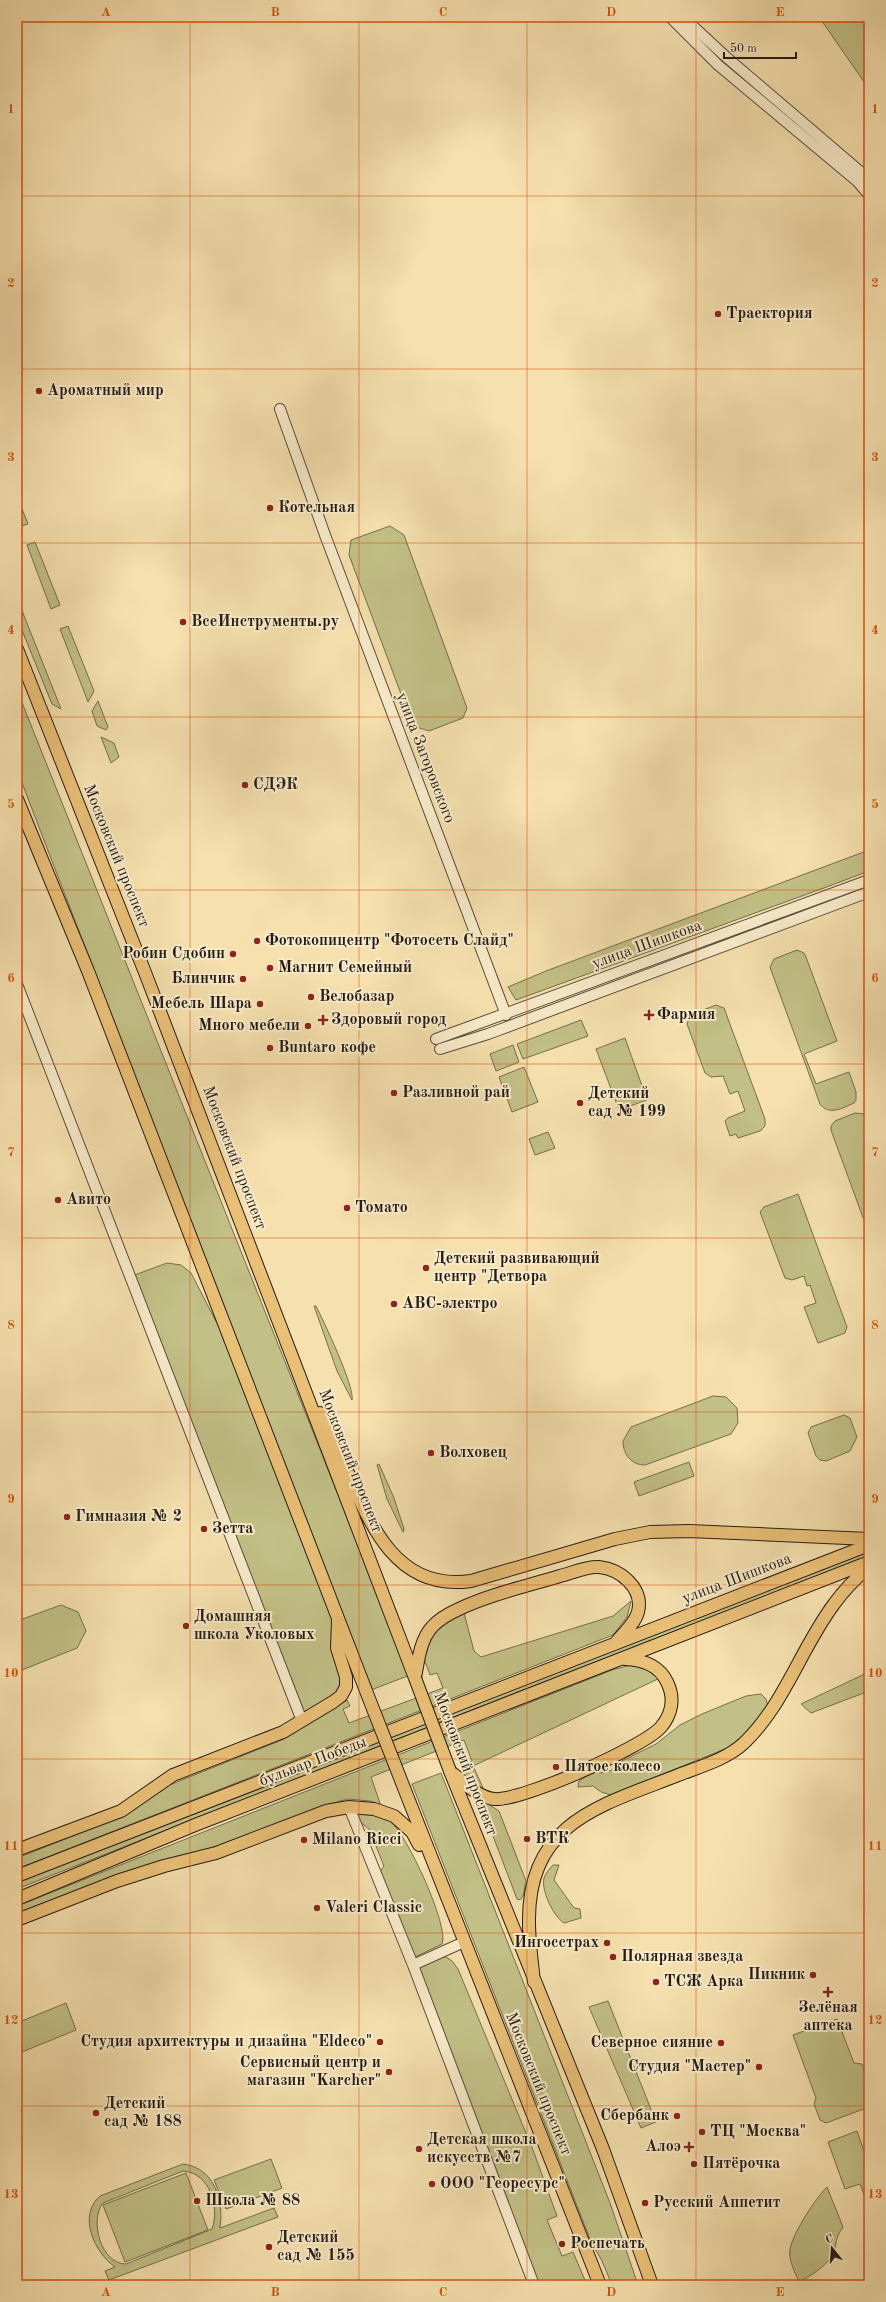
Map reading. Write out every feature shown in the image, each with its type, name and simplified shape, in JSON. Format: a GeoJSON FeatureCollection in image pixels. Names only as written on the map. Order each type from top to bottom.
{"type":"FeatureCollection","features":[{"type":"Feature","properties":{"kind":"main road","name":"Московский проспект"},"geometry":{"type":"LineString","coordinates":[[17,649],[156,1000],[304,1384],[450,1771],[534,1982],[603,2149],[652,2285]]}},
{"type":"Feature","properties":{"kind":"main road","name":"Московский проспект"},"geometry":{"type":"LineString","coordinates":[[17,799],[90,977],[339,1615],[368,1696],[436,1873],[600,2285]]}},
{"type":"Feature","properties":{"kind":"main road"},"geometry":{"type":"LineString","coordinates":[[304,1384],[333,1434],[365,1513],[375,1530],[401,1562],[415,1573],[428,1578],[457,1583],[472,1581],[615,1539],[650,1532],[689,1531],[869,1539]]}},
{"type":"Feature","properties":{"kind":"main road","name":"улица Шишкова"},"geometry":{"type":"LineString","coordinates":[[616,1643],[869,1546]]}},
{"type":"Feature","properties":{"kind":"main road","name":"улица Шишкова"},"geometry":{"type":"LineString","coordinates":[[622,1658],[869,1562]]}},
{"type":"Feature","properties":{"kind":"main road"},"geometry":{"type":"LineString","coordinates":[[415,1678],[425,1636],[431,1627],[444,1617],[460,1608],[518,1588],[598,1567],[624,1576],[633,1586],[638,1600],[638,1612],[630,1626],[616,1643]]}},
{"type":"Feature","properties":{"kind":"main road"},"geometry":{"type":"LineString","coordinates":[[534,1982],[529,1922],[530,1896],[537,1870],[546,1852],[559,1834],[582,1817],[602,1806],[722,1757],[743,1744],[756,1730],[774,1705],[833,1604],[869,1567]]}},
{"type":"Feature","properties":{"kind":"main road"},"geometry":{"type":"LineString","coordinates":[[17,1850],[121,1811],[173,1775],[283,1732],[333,1702],[341,1696],[346,1687],[346,1677],[337,1648],[339,1615]]}},
{"type":"Feature","properties":{"kind":"main road","name":"бульвар Победы"},"geometry":{"type":"LineString","coordinates":[[17,1876],[616,1643]]}},
{"type":"Feature","properties":{"kind":"main road"},"geometry":{"type":"LineString","coordinates":[[450,1771],[477,1793],[495,1799],[505,1799],[540,1788],[639,1743],[660,1728],[667,1718],[672,1705],[669,1684],[657,1668],[638,1660],[622,1658]]}},
{"type":"Feature","properties":{"kind":"main road","name":"бульвар Победы"},"geometry":{"type":"LineString","coordinates":[[17,1899],[202,1822],[622,1658]]}},
{"type":"Feature","properties":{"kind":"main road"},"geometry":{"type":"LineString","coordinates":[[17,1920],[124,1879],[164,1866],[216,1853],[326,1811],[349,1806],[374,1809],[394,1816],[412,1832],[436,1873]]}},
{"type":"Feature","properties":{"kind":"street"},"geometry":{"type":"LineString","coordinates":[[670,17],[718,65],[858,182],[869,195]]}},
{"type":"Feature","properties":{"kind":"street"},"geometry":{"type":"LineString","coordinates":[[683,17],[725,56],[869,178]]}},
{"type":"Feature","properties":{"kind":"street","name":"улица Загоровского"},"geometry":{"type":"LineString","coordinates":[[280,409],[316,512],[506,1015]]}},
{"type":"Feature","properties":{"kind":"street","name":"улица Шишкова"},"geometry":{"type":"LineString","coordinates":[[869,880],[506,1015],[438,1044],[488,1034],[869,892]]}},
{"type":"Feature","properties":{"kind":"street"},"geometry":{"type":"LineString","coordinates":[[17,984],[132,1276],[302,1721]]}},
{"type":"Feature","properties":{"kind":"street"},"geometry":{"type":"LineString","coordinates":[[349,1806],[413,1965],[534,2285]]}},
{"type":"Feature","properties":{"kind":"street"},"geometry":{"type":"LineString","coordinates":[[413,1965],[464,1942]]}},
{"type":"Feature","properties":{"kind":"shaded area"},"geometry":{"type":"Polygon","coordinates":[[[819,17],[869,17],[869,89],[819,17]]]}},
{"type":"Feature","properties":{"kind":"shaded area"},"geometry":{"type":"Polygon","coordinates":[[[17,496],[28,524],[19,527],[17,496]]]}},
{"type":"Feature","properties":{"kind":"shaded area"},"geometry":{"type":"Polygon","coordinates":[[[390,526],[404,535],[467,708],[463,718],[429,731],[413,726],[349,555],[351,540],[390,526]]]}},
{"type":"Feature","properties":{"kind":"shaded area"},"geometry":{"type":"Polygon","coordinates":[[[35,542],[60,605],[51,609],[27,545],[35,542]]]}},
{"type":"Feature","properties":{"kind":"shaded area"},"geometry":{"type":"Polygon","coordinates":[[[17,598],[61,709],[52,704],[17,618],[17,598]]]}},
{"type":"Feature","properties":{"kind":"shaded area"},"geometry":{"type":"Polygon","coordinates":[[[68,626],[94,691],[88,702],[60,629],[68,626]]]}},
{"type":"Feature","properties":{"kind":"shaded area"},"geometry":{"type":"Polygon","coordinates":[[[17,690],[410,1675],[371,1690],[17,770],[17,690]]]}},
{"type":"Feature","properties":{"kind":"shaded area"},"geometry":{"type":"Polygon","coordinates":[[[98,701],[108,727],[106,730],[97,726],[92,711],[98,701]]]}},
{"type":"Feature","properties":{"kind":"shaded area"},"geometry":{"type":"Polygon","coordinates":[[[101,737],[114,743],[119,757],[111,763],[101,737]]]}},
{"type":"Feature","properties":{"kind":"shaded area"},"geometry":{"type":"Polygon","coordinates":[[[869,850],[869,871],[516,1000],[508,987],[546,971],[869,850]]]}},
{"type":"Feature","properties":{"kind":"shaded area"},"geometry":{"type":"Polygon","coordinates":[[[797,950],[804,953],[806,957],[837,1041],[804,1054],[816,1084],[849,1072],[856,1092],[856,1100],[854,1103],[836,1110],[828,1110],[820,1104],[770,967],[774,959],[797,950]]]}},
{"type":"Feature","properties":{"kind":"shaded area"},"geometry":{"type":"Polygon","coordinates":[[[716,1005],[724,1008],[765,1119],[765,1126],[760,1131],[738,1138],[736,1134],[730,1136],[725,1121],[728,1118],[745,1111],[738,1091],[730,1094],[723,1076],[711,1077],[705,1073],[687,1024],[690,1015],[716,1005]]]}},
{"type":"Feature","properties":{"kind":"shaded area"},"geometry":{"type":"Polygon","coordinates":[[[581,1020],[588,1036],[523,1059],[517,1044],[581,1020]]]}},
{"type":"Feature","properties":{"kind":"shaded area"},"geometry":{"type":"Polygon","coordinates":[[[625,1038],[647,1100],[619,1110],[596,1049],[625,1038]]]}},
{"type":"Feature","properties":{"kind":"shaded area"},"geometry":{"type":"Polygon","coordinates":[[[513,1045],[519,1062],[496,1071],[490,1054],[513,1045]]]}},
{"type":"Feature","properties":{"kind":"shaded area"},"geometry":{"type":"Polygon","coordinates":[[[524,1067],[538,1102],[512,1112],[499,1077],[524,1067]]]}},
{"type":"Feature","properties":{"kind":"shaded area"},"geometry":{"type":"Polygon","coordinates":[[[855,1113],[864,1114],[869,1121],[869,1234],[831,1130],[831,1126],[835,1121],[855,1113]]]}},
{"type":"Feature","properties":{"kind":"shaded area"},"geometry":{"type":"Polygon","coordinates":[[[548,1132],[555,1148],[535,1155],[529,1139],[548,1132]]]}},
{"type":"Feature","properties":{"kind":"shaded area"},"geometry":{"type":"Polygon","coordinates":[[[798,1194],[847,1327],[845,1333],[818,1343],[804,1307],[816,1303],[810,1285],[807,1286],[804,1276],[792,1280],[785,1278],[760,1212],[764,1207],[798,1194]]]}},
{"type":"Feature","properties":{"kind":"shaded area"},"geometry":{"type":"Polygon","coordinates":[[[167,1263],[181,1265],[191,1273],[220,1329],[339,1615],[346,1687],[302,1721],[132,1276],[167,1263]]]}},
{"type":"Feature","properties":{"kind":"shaded area"},"geometry":{"type":"Polygon","coordinates":[[[314,1306],[316,1306],[320,1314],[344,1368],[352,1393],[352,1400],[337,1371],[314,1306]]]}},
{"type":"Feature","properties":{"kind":"shaded area"},"geometry":{"type":"Polygon","coordinates":[[[713,1396],[726,1397],[737,1408],[738,1423],[731,1434],[645,1465],[640,1465],[629,1458],[623,1446],[623,1441],[631,1427],[713,1396]]]}},
{"type":"Feature","properties":{"kind":"shaded area"},"geometry":{"type":"Polygon","coordinates":[[[844,1415],[850,1418],[857,1437],[850,1451],[826,1461],[820,1460],[816,1456],[808,1433],[811,1427],[844,1415]]]}},
{"type":"Feature","properties":{"kind":"shaded area"},"geometry":{"type":"Polygon","coordinates":[[[689,1462],[694,1476],[639,1496],[634,1482],[689,1462]]]}},
{"type":"Feature","properties":{"kind":"shaded area"},"geometry":{"type":"Polygon","coordinates":[[[379,1464],[394,1498],[404,1529],[403,1532],[387,1499],[377,1465],[379,1464]]]}},
{"type":"Feature","properties":{"kind":"shaded area"},"geometry":{"type":"Polygon","coordinates":[[[869,1551],[869,1557],[362,1753],[17,1889],[17,1881],[869,1551]]]}},
{"type":"Feature","properties":{"kind":"shaded area"},"geometry":{"type":"Polygon","coordinates":[[[631,1601],[627,1617],[613,1635],[17,1869],[17,1858],[123,1816],[167,1786],[284,1739],[347,1700],[350,1706],[343,1709],[349,1723],[443,1688],[437,1673],[430,1675],[423,1656],[430,1640],[438,1630],[449,1621],[464,1613],[474,1651],[481,1657],[613,1616],[631,1601]]]}},
{"type":"Feature","properties":{"kind":"shaded area"},"geometry":{"type":"Polygon","coordinates":[[[61,1605],[78,1612],[86,1631],[77,1648],[17,1672],[17,1621],[61,1605]]]}},
{"type":"Feature","properties":{"kind":"shaded area"},"geometry":{"type":"Polygon","coordinates":[[[631,1665],[646,1666],[660,1678],[473,1766],[484,1790],[472,1785],[461,1765],[472,1761],[464,1740],[371,1777],[381,1806],[370,1801],[348,1799],[322,1806],[221,1845],[131,1870],[17,1915],[17,1906],[612,1670],[631,1665]]]}},
{"type":"Feature","properties":{"kind":"shaded area"},"geometry":{"type":"Polygon","coordinates":[[[869,1672],[869,1691],[811,1713],[801,1704],[869,1672]]]}},
{"type":"Feature","properties":{"kind":"shaded area"},"geometry":{"type":"Polygon","coordinates":[[[761,1694],[766,1699],[768,1707],[737,1744],[611,1795],[601,1792],[593,1786],[578,1787],[579,1781],[594,1771],[600,1773],[612,1770],[622,1761],[656,1744],[680,1725],[702,1714],[746,1696],[761,1694]]]}},
{"type":"Feature","properties":{"kind":"shaded area"},"geometry":{"type":"Polygon","coordinates":[[[441,1773],[610,2203],[638,2285],[612,2285],[602,2261],[590,2239],[412,1784],[441,1773]]]}},
{"type":"Feature","properties":{"kind":"shaded area"},"geometry":{"type":"Polygon","coordinates":[[[482,1800],[499,1811],[526,1881],[523,1896],[520,1900],[517,1899],[480,1802],[482,1800]]]}},
{"type":"Feature","properties":{"kind":"shaded area"},"geometry":{"type":"Polygon","coordinates":[[[361,1812],[380,1816],[390,1821],[406,1843],[425,1881],[440,1920],[443,1935],[442,1944],[415,1957],[379,1873],[384,1866],[369,1829],[358,1820],[357,1816],[361,1812]]]}},
{"type":"Feature","properties":{"kind":"shaded area"},"geometry":{"type":"Polygon","coordinates":[[[553,1865],[559,1865],[554,1880],[574,1908],[580,1909],[581,1918],[564,1923],[552,1909],[544,1889],[544,1878],[553,1865]]]}},
{"type":"Feature","properties":{"kind":"shaded area"},"geometry":{"type":"Polygon","coordinates":[[[446,1957],[452,1961],[458,1969],[533,2150],[557,2216],[547,2220],[562,2256],[573,2252],[587,2285],[539,2285],[418,1967],[439,1958],[446,1957]]]}},
{"type":"Feature","properties":{"kind":"shaded area"},"geometry":{"type":"Polygon","coordinates":[[[608,2001],[656,2122],[641,2128],[589,2007],[608,2001]]]}},
{"type":"Feature","properties":{"kind":"shaded area"},"geometry":{"type":"Polygon","coordinates":[[[66,2003],[76,2030],[17,2054],[17,2023],[66,2003]]]}},
{"type":"Feature","properties":{"kind":"shaded area"},"geometry":{"type":"Polygon","coordinates":[[[837,2019],[854,2063],[862,2064],[869,2084],[869,2107],[826,2123],[820,2120],[814,2104],[816,2098],[793,2035],[837,2019]]]}},
{"type":"Feature","properties":{"kind":"shaded area"},"geometry":{"type":"Polygon","coordinates":[[[857,2131],[866,2157],[869,2156],[869,2208],[860,2184],[845,2189],[828,2142],[857,2131]]]}},
{"type":"Feature","properties":{"kind":"shaded area"},"geometry":{"type":"Polygon","coordinates":[[[271,2159],[282,2188],[226,2209],[214,2180],[271,2159]]]}},
{"type":"Feature","properties":{"kind":"shaded area"},"geometry":{"type":"Polygon","coordinates":[[[183,2164],[194,2167],[203,2172],[215,2187],[220,2207],[220,2228],[274,2208],[278,2217],[109,2280],[105,2271],[115,2267],[101,2253],[95,2244],[89,2224],[93,2204],[100,2196],[183,2164]],[[183,2171],[103,2203],[97,2220],[98,2230],[104,2249],[110,2257],[117,2262],[126,2264],[212,2229],[215,2211],[211,2192],[200,2178],[192,2173],[183,2171]]]}},
{"type":"Feature","properties":{"kind":"shaded area"},"geometry":{"type":"Polygon","coordinates":[[[186,2173],[208,2230],[125,2262],[103,2205],[186,2173]]]}},
{"type":"Feature","properties":{"kind":"shaded area"},"geometry":{"type":"Polygon","coordinates":[[[827,2187],[843,2227],[836,2240],[831,2258],[818,2270],[799,2282],[790,2257],[792,2242],[805,2216],[827,2187]]]}},
{"type":"Feature","properties":{"kind":"place","name":"Траектория"},"geometry":{"type":"Point","coordinates":[718,314]}},
{"type":"Feature","properties":{"kind":"place","name":"Ароматный мир"},"geometry":{"type":"Point","coordinates":[39,391]}},
{"type":"Feature","properties":{"kind":"place","name":"Котельная"},"geometry":{"type":"Point","coordinates":[270,508]}},
{"type":"Feature","properties":{"kind":"place","name":"ВсеИнструменты.ру"},"geometry":{"type":"Point","coordinates":[183,622]}},
{"type":"Feature","properties":{"kind":"place","name":"СДЭК"},"geometry":{"type":"Point","coordinates":[245,785]}},
{"type":"Feature","properties":{"kind":"place","name":"Фотокопицентр \"Фотосеть Слайд\""},"geometry":{"type":"Point","coordinates":[257,941]}},
{"type":"Feature","properties":{"kind":"place","name":"Робин Сдобин"},"geometry":{"type":"Point","coordinates":[233,954]}},
{"type":"Feature","properties":{"kind":"place","name":"Магнит Семейный"},"geometry":{"type":"Point","coordinates":[270,968]}},
{"type":"Feature","properties":{"kind":"place","name":"Блинчик"},"geometry":{"type":"Point","coordinates":[243,979]}},
{"type":"Feature","properties":{"kind":"place","name":"Велобазар"},"geometry":{"type":"Point","coordinates":[311,997]}},
{"type":"Feature","properties":{"kind":"place","name":"Мебель Шара"},"geometry":{"type":"Point","coordinates":[260,1004]}},
{"type":"Feature","properties":{"kind":"place","name":"Фармия"},"geometry":{"type":"Point","coordinates":[649,1015]}},
{"type":"Feature","properties":{"kind":"place","name":"Здоровый город"},"geometry":{"type":"Point","coordinates":[323,1020]}},
{"type":"Feature","properties":{"kind":"place","name":"Много мебели"},"geometry":{"type":"Point","coordinates":[308,1026]}},
{"type":"Feature","properties":{"kind":"place","name":"Buntaro кофе"},"geometry":{"type":"Point","coordinates":[270,1048]}},
{"type":"Feature","properties":{"kind":"place","name":"Разливной рай"},"geometry":{"type":"Point","coordinates":[394,1093]}},
{"type":"Feature","properties":{"kind":"place","name":"Детский сад № 199"},"geometry":{"type":"Point","coordinates":[580,1103]}},
{"type":"Feature","properties":{"kind":"place","name":"Авито"},"geometry":{"type":"Point","coordinates":[58,1200]}},
{"type":"Feature","properties":{"kind":"place","name":"Томато"},"geometry":{"type":"Point","coordinates":[347,1208]}},
{"type":"Feature","properties":{"kind":"place","name":"Детский развивающий центр \"Детвора"},"geometry":{"type":"Point","coordinates":[426,1268]}},
{"type":"Feature","properties":{"kind":"place","name":"АВС-электро"},"geometry":{"type":"Point","coordinates":[394,1304]}},
{"type":"Feature","properties":{"kind":"place","name":"Волховец"},"geometry":{"type":"Point","coordinates":[431,1453]}},
{"type":"Feature","properties":{"kind":"place","name":"Гимназия № 2"},"geometry":{"type":"Point","coordinates":[67,1517]}},
{"type":"Feature","properties":{"kind":"place","name":"Зетта"},"geometry":{"type":"Point","coordinates":[204,1529]}},
{"type":"Feature","properties":{"kind":"place","name":"Домашняя школа Уколовых"},"geometry":{"type":"Point","coordinates":[186,1626]}},
{"type":"Feature","properties":{"kind":"place","name":"Пятое колесо"},"geometry":{"type":"Point","coordinates":[556,1767]}},
{"type":"Feature","properties":{"kind":"place","name":"ВТК"},"geometry":{"type":"Point","coordinates":[527,1839]}},
{"type":"Feature","properties":{"kind":"place","name":"Milano Ricci"},"geometry":{"type":"Point","coordinates":[304,1840]}},
{"type":"Feature","properties":{"kind":"place","name":"Valeri Classic"},"geometry":{"type":"Point","coordinates":[317,1908]}},
{"type":"Feature","properties":{"kind":"place","name":"Ингосстрах"},"geometry":{"type":"Point","coordinates":[607,1943]}},
{"type":"Feature","properties":{"kind":"place","name":"Полярная звезда"},"geometry":{"type":"Point","coordinates":[613,1957]}},
{"type":"Feature","properties":{"kind":"place","name":"Пикник"},"geometry":{"type":"Point","coordinates":[813,1975]}},
{"type":"Feature","properties":{"kind":"place","name":"ТСЖ Арка"},"geometry":{"type":"Point","coordinates":[656,1982]}},
{"type":"Feature","properties":{"kind":"place","name":"Зелёная аптека"},"geometry":{"type":"Point","coordinates":[828,1992]}},
{"type":"Feature","properties":{"kind":"place","name":"Студия архитектуры и дизайна \"Eldeco\""},"geometry":{"type":"Point","coordinates":[380,2042]}},
{"type":"Feature","properties":{"kind":"place","name":"Северное сияние"},"geometry":{"type":"Point","coordinates":[721,2043]}},
{"type":"Feature","properties":{"kind":"place","name":"Студия \"Мастер\""},"geometry":{"type":"Point","coordinates":[759,2067]}},
{"type":"Feature","properties":{"kind":"place","name":"Сервисный центр и магазин \"Karcher\""},"geometry":{"type":"Point","coordinates":[389,2072]}},
{"type":"Feature","properties":{"kind":"place","name":"Детский сад № 188"},"geometry":{"type":"Point","coordinates":[96,2113]}},
{"type":"Feature","properties":{"kind":"place","name":"Сбербанк"},"geometry":{"type":"Point","coordinates":[677,2116]}},
{"type":"Feature","properties":{"kind":"place","name":"ТЦ \"Москва\""},"geometry":{"type":"Point","coordinates":[702,2132]}},
{"type":"Feature","properties":{"kind":"place","name":"Алоэ"},"geometry":{"type":"Point","coordinates":[689,2147]}},
{"type":"Feature","properties":{"kind":"place","name":"Детская школа искусств №7"},"geometry":{"type":"Point","coordinates":[419,2149]}},
{"type":"Feature","properties":{"kind":"place","name":"Пятёрочка"},"geometry":{"type":"Point","coordinates":[694,2164]}},
{"type":"Feature","properties":{"kind":"place","name":"ООО \"Георесурс\""},"geometry":{"type":"Point","coordinates":[432,2184]}},
{"type":"Feature","properties":{"kind":"place","name":"Школа № 88"},"geometry":{"type":"Point","coordinates":[197,2201]}},
{"type":"Feature","properties":{"kind":"place","name":"Русский Аппетит"},"geometry":{"type":"Point","coordinates":[645,2203]}},
{"type":"Feature","properties":{"kind":"place","name":"Роспечать"},"geometry":{"type":"Point","coordinates":[562,2244]}},
{"type":"Feature","properties":{"kind":"place","name":"Детский сад № 155"},"geometry":{"type":"Point","coordinates":[269,2247]}}]}
